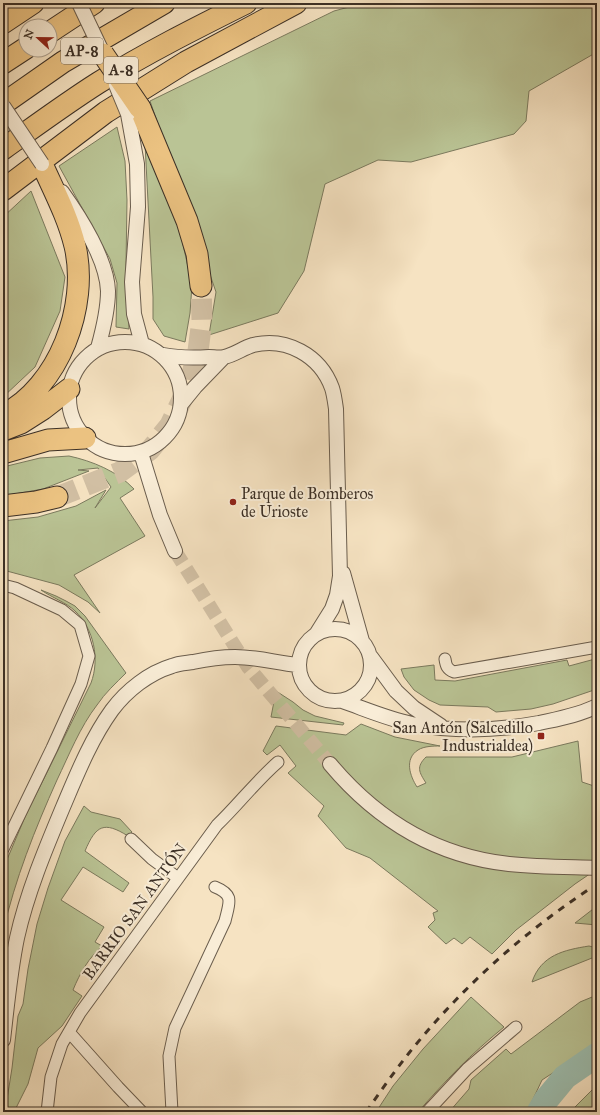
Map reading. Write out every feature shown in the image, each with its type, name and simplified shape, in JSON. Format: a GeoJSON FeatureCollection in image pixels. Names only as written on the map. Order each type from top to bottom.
{"type":"FeatureCollection","features":[{"type":"Feature","properties":{"kind":"highway"},"geometry":{"type":"LineString","coordinates":[[3,24],[33,3]]}},
{"type":"Feature","properties":{"kind":"highway"},"geometry":{"type":"LineString","coordinates":[[58,27],[94,3]]}},
{"type":"Feature","properties":{"kind":"highway","name":"AP-8"},"geometry":{"type":"LineString","coordinates":[[3,105],[63,62],[164,3]]}},
{"type":"Feature","properties":{"kind":"highway","name":"A-8"},"geometry":{"type":"LineString","coordinates":[[3,150],[99,82],[172,40],[246,3]]}},
{"type":"Feature","properties":{"kind":"highway"},"geometry":{"type":"LineString","coordinates":[[3,190],[106,112],[186,62],[296,3]]}},
{"type":"Feature","properties":{"kind":"highway"},"geometry":{"type":"LineString","coordinates":[[3,63],[18,53]]}},
{"type":"Feature","properties":{"kind":"highway"},"geometry":{"type":"LineString","coordinates":[[104,54],[134,111],[187,221],[197,254],[201,286]]}},
{"type":"Feature","properties":{"kind":"highway"},"geometry":{"type":"LineString","coordinates":[[3,415],[13,410],[33,393],[50,371],[62,351],[70,329],[76,302],[78,276],[76,248],[69,224],[46,171]]}},
{"type":"Feature","properties":{"kind":"highway"},"geometry":{"type":"LineString","coordinates":[[3,430],[21,424],[69,389]]}},
{"type":"Feature","properties":{"kind":"highway"},"geometry":{"type":"LineString","coordinates":[[8,451],[48,440],[85,438]]}},
{"type":"Feature","properties":{"kind":"highway"},"geometry":{"type":"LineString","coordinates":[[3,506],[36,502],[57,496]]}},
{"type":"Feature","properties":{"kind":"street"},"geometry":{"type":"LineString","coordinates":[[79,3],[104,54]]}},
{"type":"Feature","properties":{"kind":"street"},"geometry":{"type":"LineString","coordinates":[[3,105],[46,171],[81,218],[102,265],[108,291],[98,348]]}},
{"type":"Feature","properties":{"kind":"street"},"geometry":{"type":"LineString","coordinates":[[134,111],[138,207],[132,282],[134,314],[142,344]]}},
{"type":"Feature","properties":{"kind":"street"},"geometry":{"type":"LineString","coordinates":[[127,341],[142,344],[163,355],[172,366],[178,378],[182,389],[182,403],[177,420],[168,435],[156,446],[141,453],[123,455],[109,452],[97,447],[85,438],[78,429],[71,415],[68,401],[69,389],[73,374],[84,358],[98,348],[113,342],[127,341]]}},
{"type":"Feature","properties":{"kind":"street"},"geometry":{"type":"LineString","coordinates":[[163,355],[183,358],[224,357],[253,345],[273,343],[286,345],[297,349],[313,360],[325,374],[332,388],[336,409],[340,576],[337,595],[332,609],[317,633]]}},
{"type":"Feature","properties":{"kind":"street"},"geometry":{"type":"LineString","coordinates":[[182,403],[224,357]]}},
{"type":"Feature","properties":{"kind":"street"},"geometry":{"type":"LineString","coordinates":[[141,453],[160,515],[175,551]]}},
{"type":"Feature","properties":{"kind":"street"},"geometry":{"type":"LineString","coordinates":[[340,557],[346,586],[362,641]]}},
{"type":"Feature","properties":{"kind":"street"},"geometry":{"type":"LineString","coordinates":[[3,585],[15,588],[62,610],[80,625],[89,656],[81,684],[3,849]]}},
{"type":"Feature","properties":{"kind":"street"},"geometry":{"type":"LineString","coordinates":[[444,728],[414,708],[396,691],[371,657],[368,648],[355,634],[336,628],[326,629],[317,633],[303,646],[298,665],[302,681],[312,694],[321,699],[342,701],[411,724],[444,728],[472,730],[505,728],[555,720],[597,706]]}},
{"type":"Feature","properties":{"kind":"street"},"geometry":{"type":"LineString","coordinates":[[445,659],[446,666],[449,670],[454,672],[597,647]]}},
{"type":"Feature","properties":{"kind":"street"},"geometry":{"type":"LineString","coordinates":[[3,1040],[10,978],[24,910],[43,855],[74,781],[112,710],[126,694],[139,683],[155,673],[173,665],[212,658],[236,657],[298,665]]}},
{"type":"Feature","properties":{"kind":"street"},"geometry":{"type":"LineString","coordinates":[[342,701],[353,697],[362,689],[368,680],[371,669],[371,657]]}},
{"type":"Feature","properties":{"kind":"street","name":"BARRIO SAN ANTÓN"},"geometry":{"type":"LineString","coordinates":[[47,1112],[51,1077],[62,1044],[80,1012],[217,825],[255,784],[278,762]]}},
{"type":"Feature","properties":{"kind":"street"},"geometry":{"type":"LineString","coordinates":[[330,764],[345,782],[377,811],[417,837],[440,847],[465,856],[507,864],[597,868]]}},
{"type":"Feature","properties":{"kind":"street"},"geometry":{"type":"LineString","coordinates":[[131,839],[152,859],[178,878]]}},
{"type":"Feature","properties":{"kind":"street"},"geometry":{"type":"LineString","coordinates":[[172,1112],[169,1056],[175,1028],[225,921],[229,904],[229,897],[225,891],[215,887]]}},
{"type":"Feature","properties":{"kind":"street"},"geometry":{"type":"LineString","coordinates":[[427,1112],[467,1069],[516,1027]]}},
{"type":"Feature","properties":{"kind":"street"},"geometry":{"type":"LineString","coordinates":[[69,1032],[142,1112]]}},
{"type":"Feature","properties":{"kind":"green space"},"geometry":{"type":"Polygon","coordinates":[[[364,3],[597,3],[597,52],[529,91],[526,121],[514,134],[411,162],[378,160],[325,184],[304,271],[278,313],[209,335],[216,292],[150,101],[334,11],[364,3]]]}},
{"type":"Feature","properties":{"kind":"green space"},"geometry":{"type":"Polygon","coordinates":[[[117,127],[125,161],[127,200],[126,265],[129,329],[116,327],[117,283],[110,259],[59,166],[117,127]]]}},
{"type":"Feature","properties":{"kind":"green space"},"geometry":{"type":"Polygon","coordinates":[[[145,144],[176,213],[192,285],[190,313],[185,342],[164,336],[153,319],[145,144]]]}},
{"type":"Feature","properties":{"kind":"green space"},"geometry":{"type":"Polygon","coordinates":[[[31,191],[65,277],[60,311],[35,367],[3,397],[3,217],[31,191]]]}},
{"type":"Feature","properties":{"kind":"green space"},"geometry":{"type":"Polygon","coordinates":[[[69,456],[86,461],[112,472],[134,489],[120,498],[145,536],[74,575],[100,613],[88,602],[59,585],[3,570],[3,521],[38,517],[76,506],[106,490],[95,508],[111,487],[98,468],[78,470],[89,471],[43,489],[3,496],[3,467],[40,458],[69,456]]]}},
{"type":"Feature","properties":{"kind":"green space"},"geometry":{"type":"Polygon","coordinates":[[[41,590],[75,606],[85,616],[126,673],[100,701],[80,732],[70,751],[26,854],[13,893],[3,932],[3,869],[25,817],[91,683],[94,674],[94,645],[87,626],[82,618],[68,605],[41,590]]]}},
{"type":"Feature","properties":{"kind":"green space"},"geometry":{"type":"Polygon","coordinates":[[[597,659],[597,689],[553,704],[531,709],[496,712],[488,707],[440,705],[414,690],[404,677],[401,669],[434,665],[435,680],[455,681],[567,660],[569,666],[597,659]]]}},
{"type":"Feature","properties":{"kind":"green space"},"geometry":{"type":"Polygon","coordinates":[[[276,691],[303,710],[315,716],[344,723],[343,725],[271,717],[276,691]]]}},
{"type":"Feature","properties":{"kind":"green space"},"geometry":{"type":"Polygon","coordinates":[[[361,724],[395,737],[440,746],[429,746],[420,749],[411,758],[410,768],[412,778],[417,787],[426,783],[420,773],[420,767],[426,757],[512,757],[578,741],[582,782],[597,787],[597,869],[575,884],[516,930],[492,954],[470,937],[462,944],[454,938],[446,944],[428,927],[435,920],[433,913],[438,911],[370,858],[346,848],[318,816],[324,806],[288,773],[296,766],[280,745],[267,755],[263,751],[276,726],[346,735],[361,724]]]}},
{"type":"Feature","properties":{"kind":"green space"},"geometry":{"type":"Polygon","coordinates":[[[84,806],[91,812],[120,819],[132,832],[128,836],[113,828],[102,828],[93,836],[85,851],[129,883],[123,892],[83,867],[61,900],[104,927],[95,942],[102,946],[85,966],[73,990],[82,996],[62,1026],[38,1048],[28,1084],[14,1112],[5,1112],[18,1016],[23,1004],[37,924],[65,841],[84,806]]]}},
{"type":"Feature","properties":{"kind":"green space"},"geometry":{"type":"Polygon","coordinates":[[[597,906],[597,925],[575,923],[597,906]]]}},
{"type":"Feature","properties":{"kind":"green space"},"geometry":{"type":"Polygon","coordinates":[[[589,946],[597,948],[597,956],[532,982],[541,966],[554,955],[589,946]]]}},
{"type":"Feature","properties":{"kind":"green space"},"geometry":{"type":"Polygon","coordinates":[[[597,995],[597,1044],[542,1080],[527,1112],[449,1112],[469,1089],[471,1080],[506,1049],[511,1054],[580,1002],[597,995]]]}},
{"type":"Feature","properties":{"kind":"green space"},"geometry":{"type":"Polygon","coordinates":[[[471,997],[504,1027],[459,1068],[418,1112],[376,1112],[393,1086],[423,1049],[471,997]]]}},
{"type":"Feature","properties":{"kind":"green space"},"geometry":{"type":"Polygon","coordinates":[[[596,1086],[597,1112],[570,1112],[596,1086]]]}},
{"type":"Feature","properties":{"kind":"waterway"},"geometry":{"type":"LineString","coordinates":[[539,1112],[546,1100],[565,1077],[597,1055]]}},
{"type":"Feature","properties":{"kind":"tunnel"},"geometry":{"type":"LineString","coordinates":[[57,497],[120,472],[150,450],[170,425],[189,385],[198,351],[202,320],[201,286]]}},
{"type":"Feature","properties":{"kind":"tunnel"},"geometry":{"type":"LineString","coordinates":[[175,551],[248,667],[330,764]]}},
{"type":"Feature","properties":{"kind":"railway"},"geometry":{"type":"LineString","coordinates":[[366,1112],[409,1053],[429,1029],[473,983],[520,940],[597,884]]}},
{"type":"Feature","properties":{"kind":"place","name":"Parque de Bomberos de Urioste"},"geometry":{"type":"Point","coordinates":[233,502]}},
{"type":"Feature","properties":{"kind":"place","name":"San Antón (Salcedillo Industrialdea)"},"geometry":{"type":"Point","coordinates":[541,736]}}]}
